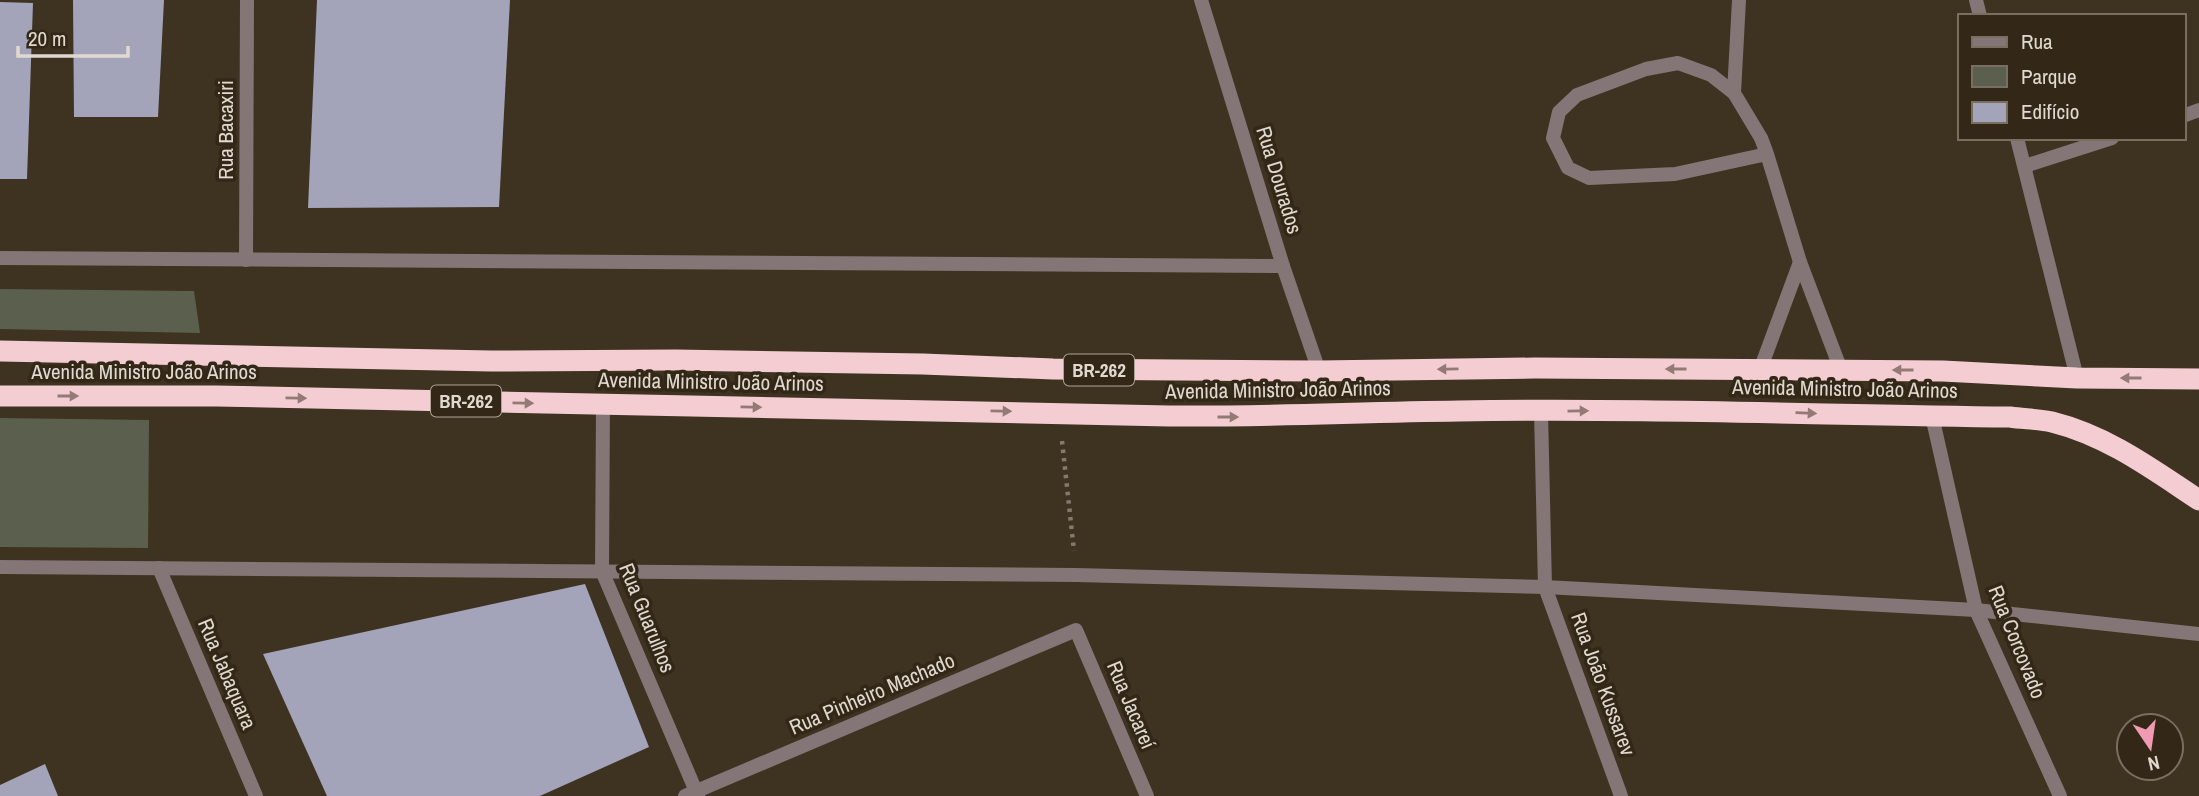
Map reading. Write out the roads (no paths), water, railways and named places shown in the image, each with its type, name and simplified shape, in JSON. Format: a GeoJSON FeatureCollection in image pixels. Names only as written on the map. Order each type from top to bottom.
{"type":"FeatureCollection","features":[{"type":"Feature","properties":{"kind":"highway","name":"Avenida Ministro João Arinos"},"geometry":{"type":"LineString","coordinates":[[0,351],[923,364],[1053,369],[1943,370],[2077,378],[2199,379]]}},
{"type":"Feature","properties":{"kind":"highway","name":"Avenida Ministro João Arinos"},"geometry":{"type":"LineString","coordinates":[[0,396],[229,396],[1259,417],[1459,411],[1694,411],[2010,417],[2050,421],[2094,436],[2129,454],[2199,500]]}},
{"type":"Feature","properties":{"kind":"street","name":"Rua Bacaxiri"},"geometry":{"type":"LineString","coordinates":[[246,260],[247,0]]}},
{"type":"Feature","properties":{"kind":"street","name":"Rua Dourados"},"geometry":{"type":"LineString","coordinates":[[1201,0],[1283,266],[1319,371]]}},
{"type":"Feature","properties":{"kind":"street"},"geometry":{"type":"LineString","coordinates":[[1734,93],[1740,0]]}},
{"type":"Feature","properties":{"kind":"street"},"geometry":{"type":"LineString","coordinates":[[1767,154],[1675,174],[1590,178],[1568,168],[1553,138],[1559,111],[1577,96],[1646,69],[1678,63],[1711,75],[1734,93],[1761,138],[1767,154],[1800,262],[1841,370]]}},
{"type":"Feature","properties":{"kind":"street"},"geometry":{"type":"LineString","coordinates":[[2018,140],[2077,378]]}},
{"type":"Feature","properties":{"kind":"street"},"geometry":{"type":"LineString","coordinates":[[2025,166],[2106,140]]}},
{"type":"Feature","properties":{"kind":"street"},"geometry":{"type":"LineString","coordinates":[[0,258],[1283,266]]}},
{"type":"Feature","properties":{"kind":"street"},"geometry":{"type":"LineString","coordinates":[[1760,370],[1800,262]]}},
{"type":"Feature","properties":{"kind":"street","name":"Rua Guarulhos"},"geometry":{"type":"LineString","coordinates":[[603,404],[602,571],[693,794]]}},
{"type":"Feature","properties":{"kind":"street","name":"Rua João Kussarev"},"geometry":{"type":"LineString","coordinates":[[1541,411],[1545,587],[1621,796]]}},
{"type":"Feature","properties":{"kind":"street","name":"Rua Corcovado"},"geometry":{"type":"LineString","coordinates":[[1932,416],[1976,610],[2060,796]]}},
{"type":"Feature","properties":{"kind":"street"},"geometry":{"type":"LineString","coordinates":[[0,567],[1076,575],[1545,587],[1976,610],[2199,634]]}},
{"type":"Feature","properties":{"kind":"street","name":"Rua Jabaquara"},"geometry":{"type":"LineString","coordinates":[[159,568],[256,796]]}},
{"type":"Feature","properties":{"kind":"street","name":"Rua Pinheiro Machado"},"geometry":{"type":"LineString","coordinates":[[693,794],[1076,630]]}},
{"type":"Feature","properties":{"kind":"street","name":"Rua Jacareí"},"geometry":{"type":"LineString","coordinates":[[1076,630],[1147,796]]}}]}
